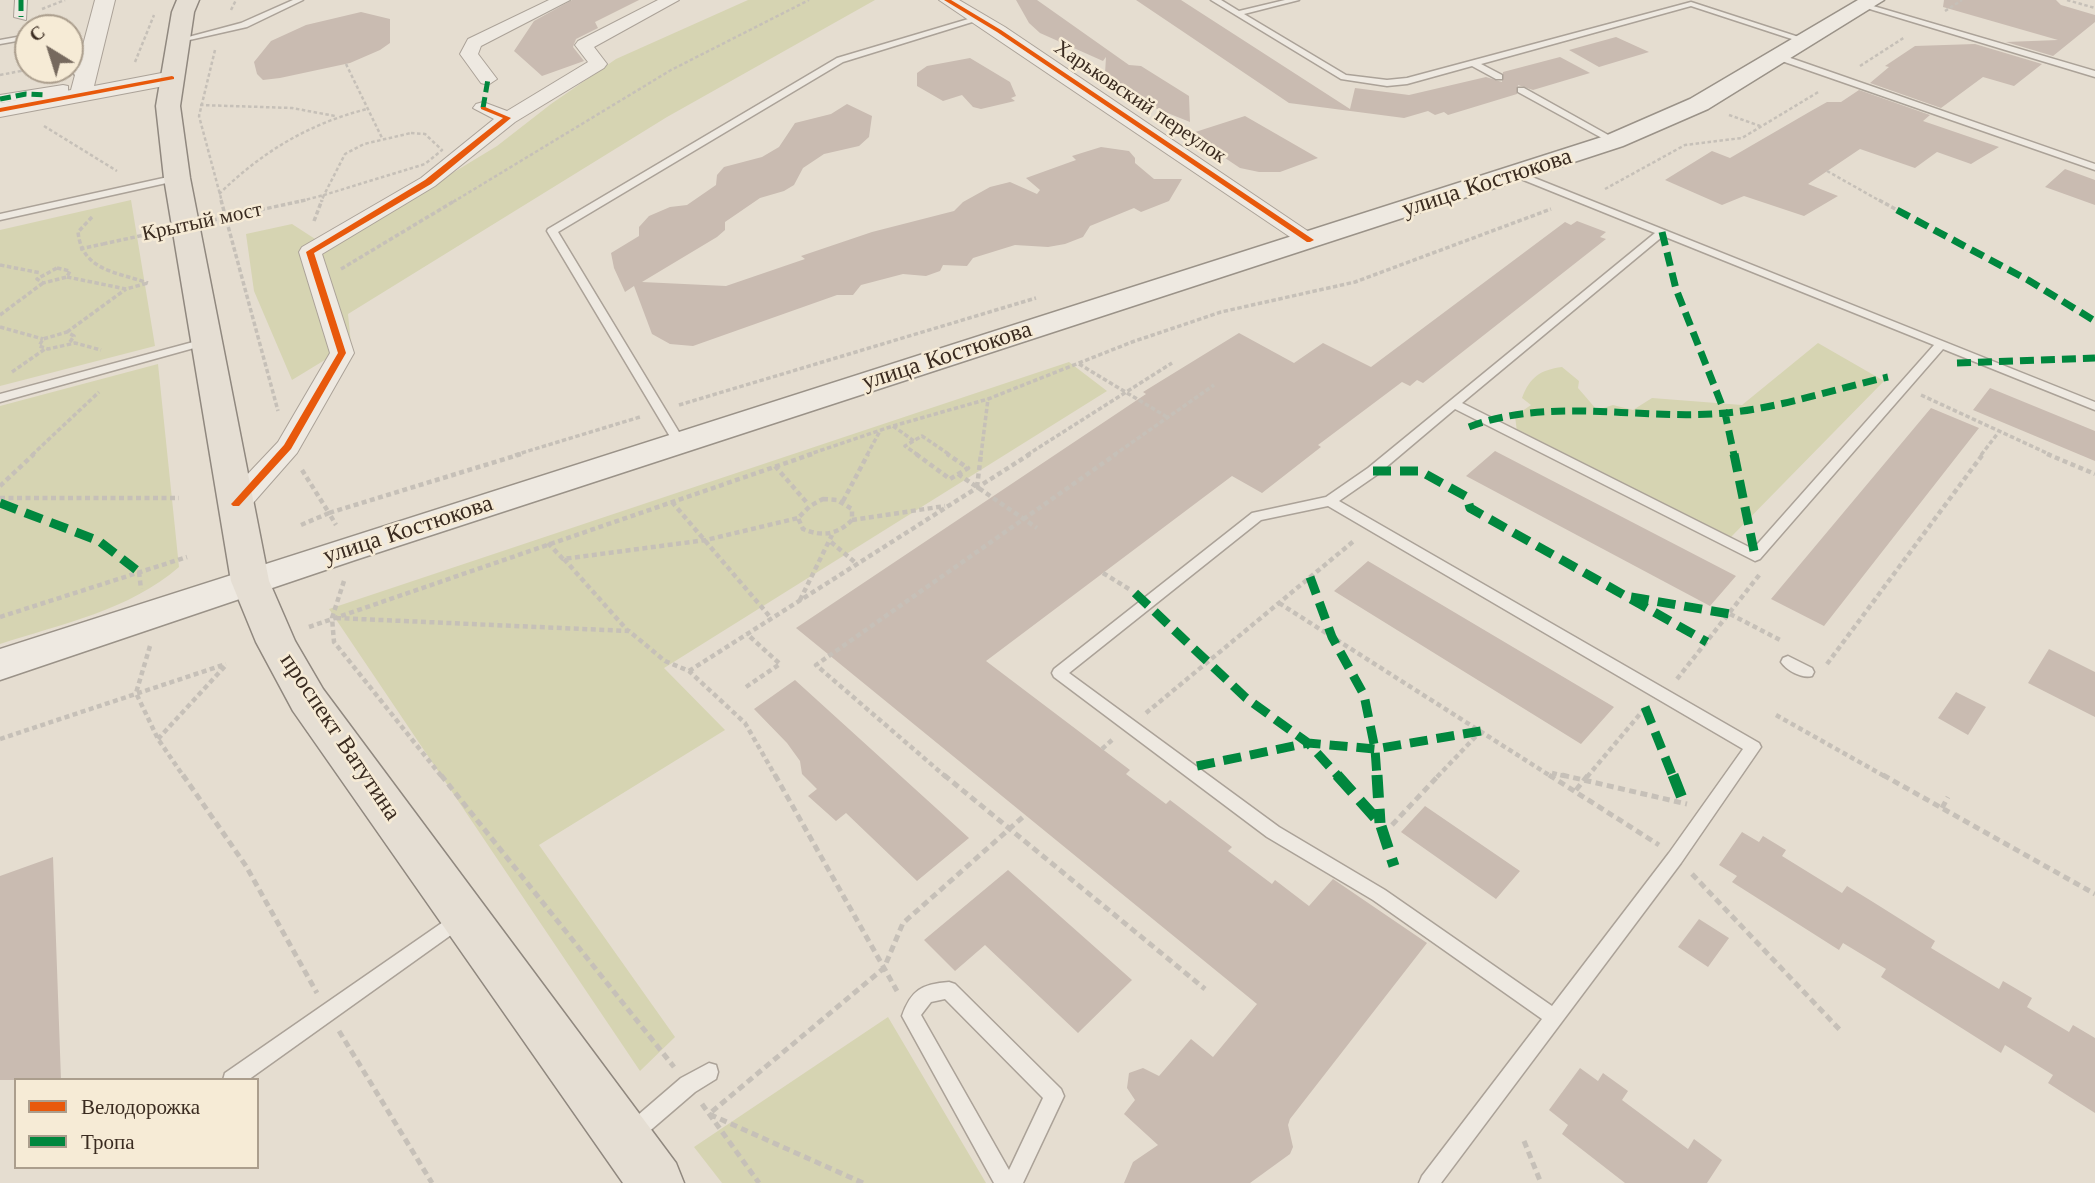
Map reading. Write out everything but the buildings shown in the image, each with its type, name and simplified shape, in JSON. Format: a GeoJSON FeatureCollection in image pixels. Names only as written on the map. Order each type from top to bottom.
{"type":"FeatureCollection","features":[{"type":"Feature","properties":{"kind":"main road","name":"проспект Ватутина"},"geometry":{"type":"LineString","coordinates":[[188,0],[168,106],[177,178],[250,581],[276,642],[308,699],[656,1183]]}},
{"type":"Feature","properties":{"kind":"main road","name":"проспект Ватутина"},"geometry":{"type":"LineString","coordinates":[[177,57],[211,0]]}},
{"type":"Feature","properties":{"kind":"main road","name":"улица Костюкова"},"geometry":{"type":"LineString","coordinates":[[0,665],[250,581],[1518,175],[1614,141],[1699,104],[1870,2]]}},
{"type":"Feature","properties":{"kind":"street"},"geometry":{"type":"LineString","coordinates":[[84,57],[105,0]]}},
{"type":"Feature","properties":{"kind":"street"},"geometry":{"type":"LineString","coordinates":[[488,79],[469,54],[474,43],[562,0]]}},
{"type":"Feature","properties":{"kind":"street"},"geometry":{"type":"LineString","coordinates":[[236,504],[288,447],[342,353],[310,252],[428,182],[508,118],[598,64],[584,44],[671,0]]}},
{"type":"Feature","properties":{"kind":"street","name":"Харьковский переулок"},"geometry":{"type":"LineString","coordinates":[[947,0],[1310,240]]}},
{"type":"Feature","properties":{"kind":"street"},"geometry":{"type":"LineString","coordinates":[[84,79],[177,57]]}},
{"type":"Feature","properties":{"kind":"street"},"geometry":{"type":"LineString","coordinates":[[0,110],[67,84]]}},
{"type":"Feature","properties":{"kind":"street"},"geometry":{"type":"LineString","coordinates":[[0,99],[26,91],[46,96],[69,84]]}},
{"type":"Feature","properties":{"kind":"street"},"geometry":{"type":"LineString","coordinates":[[483,108],[508,118]]}},
{"type":"Feature","properties":{"kind":"lane"},"geometry":{"type":"LineString","coordinates":[[177,57],[223,30],[299,0]]}},
{"type":"Feature","properties":{"kind":"lane"},"geometry":{"type":"LineString","coordinates":[[1215,0],[1328,69],[1364,82],[1407,81],[1690,2],[1807,41]]}},
{"type":"Feature","properties":{"kind":"lane"},"geometry":{"type":"LineString","coordinates":[[1239,13],[1294,0]]}},
{"type":"Feature","properties":{"kind":"lane"},"geometry":{"type":"LineString","coordinates":[[1870,2],[1927,23],[2095,74]]}},
{"type":"Feature","properties":{"kind":"lane"},"geometry":{"type":"LineString","coordinates":[[679,442],[552,231],[840,60],[978,19]]}},
{"type":"Feature","properties":{"kind":"lane"},"geometry":{"type":"LineString","coordinates":[[1779,57],[2095,167]]}},
{"type":"Feature","properties":{"kind":"lane"},"geometry":{"type":"LineString","coordinates":[[1473,63],[1499,77]]}},
{"type":"Feature","properties":{"kind":"lane"},"geometry":{"type":"LineString","coordinates":[[1521,90],[1614,141]]}},
{"type":"Feature","properties":{"kind":"lane"},"geometry":{"type":"LineString","coordinates":[[1518,175],[2095,406]]}},
{"type":"Feature","properties":{"kind":"lane"},"geometry":{"type":"LineString","coordinates":[[0,217],[177,178]]}},
{"type":"Feature","properties":{"kind":"lane"},"geometry":{"type":"LineString","coordinates":[[1552,1016],[1379,895],[1273,832],[1059,673],[1257,516],[1330,501],[1373,471],[1662,232]]}},
{"type":"Feature","properties":{"kind":"lane"},"geometry":{"type":"LineString","coordinates":[[0,398],[208,341]]}},
{"type":"Feature","properties":{"kind":"lane"},"geometry":{"type":"LineString","coordinates":[[1454,404],[1755,556],[1941,344]]}},
{"type":"Feature","properties":{"kind":"lane"},"geometry":{"type":"LineString","coordinates":[[1330,501],[1753,747],[1675,858],[1552,1016],[1429,1183]]}},
{"type":"Feature","properties":{"kind":"lane"},"geometry":{"type":"LineString","coordinates":[[1788,662],[1807,672]]}},
{"type":"Feature","properties":{"kind":"lane"},"geometry":{"type":"LineString","coordinates":[[235,1078],[464,916]]}},
{"type":"Feature","properties":{"kind":"lane"},"geometry":{"type":"LineString","coordinates":[[1005,1183],[911,1016],[915,1002],[928,992],[949,990],[1054,1096],[1013,1183]]}},
{"type":"Feature","properties":{"kind":"lane"},"geometry":{"type":"LineString","coordinates":[[625,1139],[688,1085],[709,1072]]}},
{"type":"Feature","properties":{"kind":"path"},"geometry":{"type":"LineString","coordinates":[[236,0],[209,66],[199,116],[288,447],[338,529]]}},
{"type":"Feature","properties":{"kind":"path"},"geometry":{"type":"LineString","coordinates":[[319,282],[671,70],[809,0]]}},
{"type":"Feature","properties":{"kind":"path"},"geometry":{"type":"LineString","coordinates":[[309,627],[893,426],[988,399],[1132,342],[1221,312],[1355,282],[1549,210],[1583,201],[1685,145],[1742,138],[1962,0]]}},
{"type":"Feature","properties":{"kind":"path"},"geometry":{"type":"LineString","coordinates":[[2067,0],[2095,8]]}},
{"type":"Feature","properties":{"kind":"path"},"geometry":{"type":"LineString","coordinates":[[131,74],[156,11]]}},
{"type":"Feature","properties":{"kind":"path"},"geometry":{"type":"LineString","coordinates":[[310,252],[311,229],[324,195],[345,154],[382,138],[346,64]]}},
{"type":"Feature","properties":{"kind":"path"},"geometry":{"type":"LineString","coordinates":[[200,105],[281,107],[335,116]]}},
{"type":"Feature","properties":{"kind":"path"},"geometry":{"type":"LineString","coordinates":[[219,194],[264,153],[335,116],[367,109]]}},
{"type":"Feature","properties":{"kind":"path"},"geometry":{"type":"LineString","coordinates":[[1726,114],[1760,126]]}},
{"type":"Feature","properties":{"kind":"path"},"geometry":{"type":"LineString","coordinates":[[38,122],[121,174]]}},
{"type":"Feature","properties":{"kind":"path"},"geometry":{"type":"LineString","coordinates":[[1827,171],[1897,211]]}},
{"type":"Feature","properties":{"kind":"path"},"geometry":{"type":"LineString","coordinates":[[0,327],[43,339],[67,332],[127,289],[148,283],[95,266],[78,243]]}},
{"type":"Feature","properties":{"kind":"path"},"geometry":{"type":"LineString","coordinates":[[0,265],[41,273],[64,267],[70,271],[66,277]]}},
{"type":"Feature","properties":{"kind":"path"},"geometry":{"type":"LineString","coordinates":[[41,273],[37,279],[43,283]]}},
{"type":"Feature","properties":{"kind":"path"},"geometry":{"type":"LineString","coordinates":[[0,315],[43,283],[66,277],[127,289]]}},
{"type":"Feature","properties":{"kind":"path"},"geometry":{"type":"LineString","coordinates":[[301,525],[329,513],[662,410],[1047,295]]}},
{"type":"Feature","properties":{"kind":"path"},"geometry":{"type":"LineString","coordinates":[[11,373],[45,349],[70,342],[74,336],[67,332]]}},
{"type":"Feature","properties":{"kind":"path"},"geometry":{"type":"LineString","coordinates":[[43,339],[39,346],[45,349]]}},
{"type":"Feature","properties":{"kind":"path"},"geometry":{"type":"LineString","coordinates":[[1078,363],[1167,417]]}},
{"type":"Feature","properties":{"kind":"path"},"geometry":{"type":"LineString","coordinates":[[689,671],[1172,363]]}},
{"type":"Feature","properties":{"kind":"path"},"geometry":{"type":"LineString","coordinates":[[1205,989],[1007,830],[816,665],[1214,385]]}},
{"type":"Feature","properties":{"kind":"path"},"geometry":{"type":"LineString","coordinates":[[0,486],[101,390]]}},
{"type":"Feature","properties":{"kind":"path"},"geometry":{"type":"LineString","coordinates":[[1917,393],[1966,414],[1998,433],[2095,474]]}},
{"type":"Feature","properties":{"kind":"path"},"geometry":{"type":"LineString","coordinates":[[977,487],[988,399]]}},
{"type":"Feature","properties":{"kind":"path"},"geometry":{"type":"LineString","coordinates":[[893,426],[914,441]]}},
{"type":"Feature","properties":{"kind":"path"},"geometry":{"type":"LineString","coordinates":[[843,501],[880,431]]}},
{"type":"Feature","properties":{"kind":"path"},"geometry":{"type":"LineString","coordinates":[[1815,658],[1827,664],[1998,433]]}},
{"type":"Feature","properties":{"kind":"path"},"geometry":{"type":"LineString","coordinates":[[922,436],[968,468],[958,474],[950,479],[905,446],[922,436]]}},
{"type":"Feature","properties":{"kind":"path"},"geometry":{"type":"LineString","coordinates":[[775,466],[808,504]]}},
{"type":"Feature","properties":{"kind":"path"},"geometry":{"type":"LineString","coordinates":[[958,474],[1037,528]]}},
{"type":"Feature","properties":{"kind":"path"},"geometry":{"type":"LineString","coordinates":[[0,498],[179,498]]}},
{"type":"Feature","properties":{"kind":"path"},"geometry":{"type":"LineString","coordinates":[[563,559],[706,540],[798,518],[808,504],[826,499],[843,501],[852,509],[852,520],[845,529],[832,535],[815,535],[803,529],[798,518]]}},
{"type":"Feature","properties":{"kind":"path"},"geometry":{"type":"LineString","coordinates":[[672,502],[771,619]]}},
{"type":"Feature","properties":{"kind":"path"},"geometry":{"type":"LineString","coordinates":[[852,520],[949,505]]}},
{"type":"Feature","properties":{"kind":"path"},"geometry":{"type":"LineString","coordinates":[[1102,749],[1365,532]]}},
{"type":"Feature","properties":{"kind":"path"},"geometry":{"type":"LineString","coordinates":[[800,600],[831,542],[832,535]]}},
{"type":"Feature","properties":{"kind":"path"},"geometry":{"type":"LineString","coordinates":[[831,542],[857,564]]}},
{"type":"Feature","properties":{"kind":"path"},"geometry":{"type":"LineString","coordinates":[[548,543],[629,631],[665,661],[689,671],[745,723],[911,1016]]}},
{"type":"Feature","properties":{"kind":"path"},"geometry":{"type":"LineString","coordinates":[[0,617],[187,557]]}},
{"type":"Feature","properties":{"kind":"path"},"geometry":{"type":"LineString","coordinates":[[1576,790],[1659,692],[1676,680],[1758,579],[1762,569]]}},
{"type":"Feature","properties":{"kind":"path"},"geometry":{"type":"LineString","coordinates":[[139,572],[141,596]]}},
{"type":"Feature","properties":{"kind":"path"},"geometry":{"type":"LineString","coordinates":[[1103,573],[1135,593]]}},
{"type":"Feature","properties":{"kind":"path"},"geometry":{"type":"LineString","coordinates":[[346,576],[332,618],[334,642],[688,1085],[760,1183]]}},
{"type":"Feature","properties":{"kind":"path"},"geometry":{"type":"LineString","coordinates":[[1279,603],[1655,841],[1675,858],[1840,1030]]}},
{"type":"Feature","properties":{"kind":"path"},"geometry":{"type":"LineString","coordinates":[[1730,614],[1791,646]]}},
{"type":"Feature","properties":{"kind":"path"},"geometry":{"type":"LineString","coordinates":[[332,618],[629,631]]}},
{"type":"Feature","properties":{"kind":"path"},"geometry":{"type":"LineString","coordinates":[[746,687],[780,664],[747,634]]}},
{"type":"Feature","properties":{"kind":"path"},"geometry":{"type":"LineString","coordinates":[[150,644],[136,693],[158,739],[246,866],[328,1012],[432,1183]]}},
{"type":"Feature","properties":{"kind":"path"},"geometry":{"type":"LineString","coordinates":[[0,738],[226,664],[158,739]]}},
{"type":"Feature","properties":{"kind":"path"},"geometry":{"type":"LineString","coordinates":[[1776,715],[2095,894]]}},
{"type":"Feature","properties":{"kind":"path"},"geometry":{"type":"LineString","coordinates":[[1392,825],[1481,731]]}},
{"type":"Feature","properties":{"kind":"path"},"geometry":{"type":"LineString","coordinates":[[1547,772],[1710,809]]}},
{"type":"Feature","properties":{"kind":"path"},"geometry":{"type":"LineString","coordinates":[[1942,808],[1948,797]]}},
{"type":"Feature","properties":{"kind":"path"},"geometry":{"type":"LineString","coordinates":[[709,1114],[884,968],[903,923],[1024,816]]}},
{"type":"Feature","properties":{"kind":"path"},"geometry":{"type":"LineString","coordinates":[[709,1114],[863,1183]]}},
{"type":"Feature","properties":{"kind":"path"},"geometry":{"type":"LineString","coordinates":[[1524,1141],[1541,1183]]}},
{"type":"Feature","properties":{"kind":"shaded area"},"geometry":{"type":"Polygon","coordinates":[[[748,0],[875,0],[667,117],[348,314],[351,344],[292,380],[254,291],[246,234],[292,224],[329,248],[497,146],[616,59],[748,0]]]}},
{"type":"Feature","properties":{"kind":"shaded area"},"geometry":{"type":"Polygon","coordinates":[[[131,200],[155,346],[0,386],[0,230],[131,200]]]}},
{"type":"Feature","properties":{"kind":"shaded area"},"geometry":{"type":"Polygon","coordinates":[[[1818,343],[1884,381],[1731,537],[1517,432],[1515,416],[1531,405],[1522,398],[1525,391],[1532,380],[1548,370],[1562,367],[1579,381],[1578,388],[1597,410],[1613,405],[1633,410],[1652,398],[1742,405],[1818,343]]]}},
{"type":"Feature","properties":{"kind":"shaded area"},"geometry":{"type":"Polygon","coordinates":[[[1069,362],[1107,391],[664,668],[725,730],[539,845],[675,1037],[640,1071],[329,609],[1069,362]]]}},
{"type":"Feature","properties":{"kind":"shaded area"},"geometry":{"type":"Polygon","coordinates":[[[158,364],[179,567],[160,582],[117,605],[0,644],[0,406],[158,364]]]}},
{"type":"Feature","properties":{"kind":"shaded area"},"geometry":{"type":"Polygon","coordinates":[[[888,1017],[986,1183],[722,1183],[694,1147],[888,1017]]]}},
{"type":"Feature","properties":{"kind":"marked path"},"geometry":{"type":"LineString","coordinates":[[21,0],[21,14]]}},
{"type":"Feature","properties":{"kind":"marked path"},"geometry":{"type":"LineString","coordinates":[[483,108],[488,79]]}},
{"type":"Feature","properties":{"kind":"marked path"},"geometry":{"type":"LineString","coordinates":[[0,99],[26,94],[45,95]]}},
{"type":"Feature","properties":{"kind":"marked path"},"geometry":{"type":"LineString","coordinates":[[1897,210],[2028,280],[2095,321]]}},
{"type":"Feature","properties":{"kind":"marked path"},"geometry":{"type":"LineString","coordinates":[[1662,232],[1676,289],[1725,413],[1755,556]]}},
{"type":"Feature","properties":{"kind":"marked path"},"geometry":{"type":"LineString","coordinates":[[1957,363],[1979,360],[2095,358]]}},
{"type":"Feature","properties":{"kind":"marked path"},"geometry":{"type":"LineString","coordinates":[[1469,427],[1490,419],[1554,412],[1725,413],[1785,402],[1888,377]]}},
{"type":"Feature","properties":{"kind":"marked path"},"geometry":{"type":"LineString","coordinates":[[1373,471],[1420,471],[1467,497],[1470,508],[1707,642]]}},
{"type":"Feature","properties":{"kind":"marked path"},"geometry":{"type":"LineString","coordinates":[[0,503],[99,541],[139,572]]}},
{"type":"Feature","properties":{"kind":"marked path"},"geometry":{"type":"LineString","coordinates":[[1310,577],[1332,637],[1364,695],[1375,749],[1380,823]]}},
{"type":"Feature","properties":{"kind":"marked path"},"geometry":{"type":"LineString","coordinates":[[1135,593],[1246,698],[1308,743],[1380,823],[1394,866]]}},
{"type":"Feature","properties":{"kind":"marked path"},"geometry":{"type":"LineString","coordinates":[[1631,597],[1730,614]]}},
{"type":"Feature","properties":{"kind":"marked path"},"geometry":{"type":"LineString","coordinates":[[1645,707],[1684,803]]}},
{"type":"Feature","properties":{"kind":"marked path"},"geometry":{"type":"LineString","coordinates":[[1197,766],[1308,743],[1375,749],[1481,731]]}},
{"type":"Feature","properties":{"kind":"cycle path"},"geometry":{"type":"LineString","coordinates":[[947,0],[999,31],[1310,240]]}},
{"type":"Feature","properties":{"kind":"cycle path"},"geometry":{"type":"LineString","coordinates":[[0,110],[172,78]]}},
{"type":"Feature","properties":{"kind":"cycle path"},"geometry":{"type":"LineString","coordinates":[[236,504],[288,447],[342,353],[310,252],[428,182],[508,118],[483,108]]}}]}
